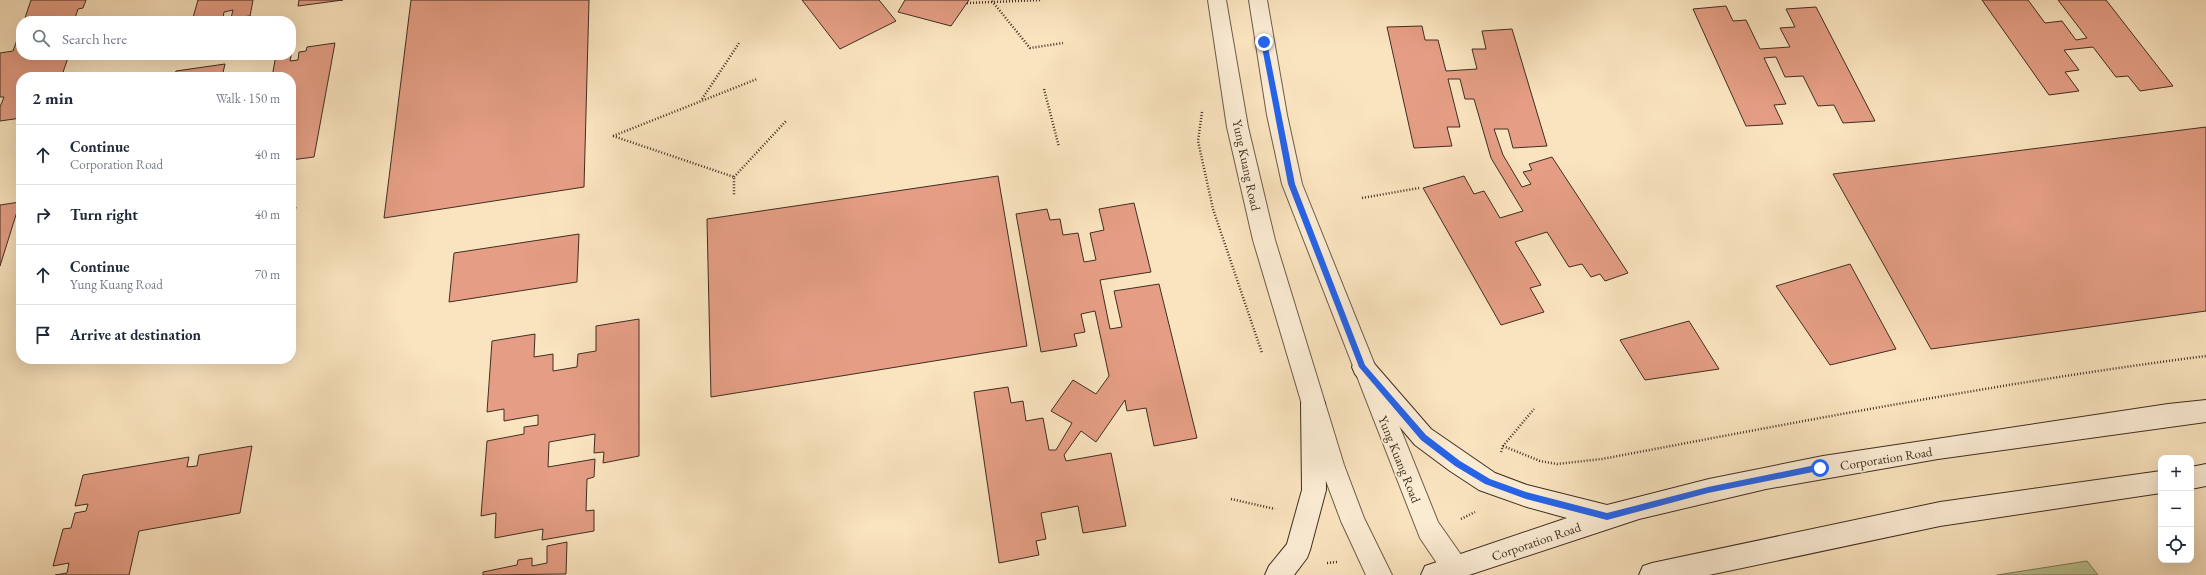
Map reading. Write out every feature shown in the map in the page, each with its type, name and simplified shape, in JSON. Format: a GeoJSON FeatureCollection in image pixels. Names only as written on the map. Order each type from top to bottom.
{"type":"FeatureCollection","features":[{"type":"Feature","properties":{"kind":"main road","name":"Yung Kuang Road"},"geometry":{"type":"LineString","coordinates":[[1217,0],[1227,67],[1254,202],[1313,403],[1343,492],[1366,551],[1379,575]]}},
{"type":"Feature","properties":{"kind":"main road","name":"Yung Kuang Road"},"geometry":{"type":"LineString","coordinates":[[1258,0],[1277,115],[1292,184],[1363,367],[1429,530],[1449,573]]}},
{"type":"Feature","properties":{"kind":"main road"},"geometry":{"type":"LineString","coordinates":[[1363,367],[1423,438],[1488,482],[1526,496],[1607,517]]}},
{"type":"Feature","properties":{"kind":"main road"},"geometry":{"type":"LineString","coordinates":[[1278,575],[1298,550],[1314,490],[1313,403]]}},
{"type":"Feature","properties":{"kind":"main road","name":"Corporation Road"},"geometry":{"type":"LineString","coordinates":[[1449,573],[1607,517],[1708,490],[1820,468],[2168,415],[2206,411]]}},
{"type":"Feature","properties":{"kind":"main road"},"geometry":{"type":"LineString","coordinates":[[2194,477],[2206,475]]}},
{"type":"Feature","properties":{"kind":"main road"},"geometry":{"type":"LineString","coordinates":[[1652,575],[1940,514],[2158,482]]}},
{"type":"Feature","properties":{"kind":"path"},"geometry":{"type":"LineString","coordinates":[[967,3],[1042,0]]}},
{"type":"Feature","properties":{"kind":"path"},"geometry":{"type":"LineString","coordinates":[[992,2],[1030,48],[1063,43]]}},
{"type":"Feature","properties":{"kind":"path"},"geometry":{"type":"LineString","coordinates":[[701,100],[739,43]]}},
{"type":"Feature","properties":{"kind":"path"},"geometry":{"type":"LineString","coordinates":[[734,177],[613,136],[757,79]]}},
{"type":"Feature","properties":{"kind":"path"},"geometry":{"type":"LineString","coordinates":[[1044,89],[1059,147]]}},
{"type":"Feature","properties":{"kind":"path"},"geometry":{"type":"LineString","coordinates":[[734,196],[734,177],[786,121]]}},
{"type":"Feature","properties":{"kind":"path"},"geometry":{"type":"LineString","coordinates":[[1362,198],[1419,188]]}},
{"type":"Feature","properties":{"kind":"path"},"geometry":{"type":"LineString","coordinates":[[1534,409],[1503,446],[1540,460],[1557,464],[1602,459],[1884,406],[2106,368],[2206,356]]}},
{"type":"Feature","properties":{"kind":"path"},"geometry":{"type":"LineString","coordinates":[[1231,498],[1278,510]]}},
{"type":"Feature","properties":{"kind":"green space"},"geometry":{"type":"Polygon","coordinates":[[[2087,561],[2098,575],[1997,575],[2087,561]]]}},
{"type":"Feature","properties":{"kind":"building"},"geometry":{"type":"Polygon","coordinates":[[[31,0],[86,0],[83,8],[78,9],[76,16],[26,16],[31,0]]]}},
{"type":"Feature","properties":{"kind":"building"},"geometry":{"type":"Polygon","coordinates":[[[198,0],[253,0],[250,16],[232,16],[233,10],[224,12],[223,16],[193,16],[198,0]]]}},
{"type":"Feature","properties":{"kind":"building"},"geometry":{"type":"Polygon","coordinates":[[[299,0],[343,0],[298,6],[299,0]]]}},
{"type":"Feature","properties":{"kind":"building"},"geometry":{"type":"Polygon","coordinates":[[[411,0],[589,0],[584,187],[384,218],[411,0]]]}},
{"type":"Feature","properties":{"kind":"building"},"geometry":{"type":"Polygon","coordinates":[[[802,0],[879,0],[896,21],[840,49],[802,0]]]}},
{"type":"Feature","properties":{"kind":"building"},"geometry":{"type":"Polygon","coordinates":[[[905,0],[969,0],[951,26],[898,12],[905,0]]]}},
{"type":"Feature","properties":{"kind":"building"},"geometry":{"type":"Polygon","coordinates":[[[1982,0],[2028,0],[2045,23],[2062,21],[2076,40],[2087,38],[2058,0],[2106,0],[2173,86],[2140,91],[2128,76],[2116,77],[2093,47],[2064,50],[2079,70],[2065,72],[2079,91],[2049,95],[1982,0]]]}},
{"type":"Feature","properties":{"kind":"building"},"geometry":{"type":"Polygon","coordinates":[[[1726,6],[1733,21],[1746,20],[1760,49],[1790,47],[1780,28],[1795,27],[1786,9],[1816,7],[1875,121],[1843,123],[1834,105],[1818,106],[1803,76],[1785,77],[1776,57],[1764,58],[1786,104],[1774,105],[1783,124],[1746,126],[1693,9],[1726,6]]]}},
{"type":"Feature","properties":{"kind":"building"},"geometry":{"type":"Polygon","coordinates":[[[1422,26],[1425,40],[1438,40],[1446,71],[1477,69],[1472,49],[1486,49],[1482,31],[1512,29],[1547,146],[1513,148],[1508,129],[1494,129],[1503,155],[1522,187],[1531,184],[1523,172],[1532,170],[1529,164],[1552,157],[1628,273],[1605,281],[1600,274],[1591,277],[1582,264],[1569,267],[1547,232],[1515,242],[1541,285],[1530,288],[1544,312],[1501,325],[1423,188],[1464,176],[1474,194],[1484,191],[1500,218],[1523,211],[1491,158],[1474,99],[1465,99],[1460,79],[1448,79],[1460,127],[1447,127],[1452,146],[1414,148],[1387,27],[1422,26]]]}},
{"type":"Feature","properties":{"kind":"building"},"geometry":{"type":"Polygon","coordinates":[[[16,43],[16,60],[67,60],[63,72],[16,72],[16,119],[0,121],[0,107],[4,97],[0,97],[0,53],[13,51],[16,43]]]}},
{"type":"Feature","properties":{"kind":"building"},"geometry":{"type":"Polygon","coordinates":[[[335,43],[314,157],[296,159],[296,72],[273,72],[275,60],[298,60],[299,52],[306,51],[307,47],[335,43]]]}},
{"type":"Feature","properties":{"kind":"building"},"geometry":{"type":"Polygon","coordinates":[[[225,64],[223,72],[176,71],[225,64]]]}},
{"type":"Feature","properties":{"kind":"building"},"geometry":{"type":"Polygon","coordinates":[[[2206,127],[2206,311],[1931,349],[1833,174],[2206,127]]]}},
{"type":"Feature","properties":{"kind":"building"},"geometry":{"type":"Polygon","coordinates":[[[998,176],[1027,346],[711,397],[707,219],[998,176]]]}},
{"type":"Feature","properties":{"kind":"building"},"geometry":{"type":"Polygon","coordinates":[[[16,203],[16,215],[0,266],[0,205],[16,203]]]}},
{"type":"Feature","properties":{"kind":"building"},"geometry":{"type":"Polygon","coordinates":[[[1134,203],[1151,272],[1100,280],[1110,329],[1122,327],[1114,291],[1159,284],[1197,438],[1154,446],[1146,408],[1127,411],[1125,400],[1096,442],[1081,431],[1064,455],[1066,461],[1111,453],[1126,526],[1083,533],[1078,506],[1041,513],[1046,539],[1036,541],[1039,555],[999,563],[974,392],[1008,387],[1011,403],[1023,401],[1026,421],[1043,418],[1049,450],[1056,450],[1072,423],[1051,411],[1073,380],[1096,394],[1109,376],[1095,311],[1081,314],[1085,332],[1074,334],[1077,346],[1041,352],[1016,214],[1047,209],[1050,220],[1060,219],[1063,235],[1078,233],[1084,262],[1096,260],[1090,233],[1104,230],[1099,209],[1134,203]]]}},
{"type":"Feature","properties":{"kind":"building"},"geometry":{"type":"Polygon","coordinates":[[[579,234],[577,282],[449,302],[454,253],[579,234]]]}},
{"type":"Feature","properties":{"kind":"building"},"geometry":{"type":"Polygon","coordinates":[[[1850,264],[1896,349],[1830,365],[1776,286],[1850,264]]]}},
{"type":"Feature","properties":{"kind":"building"},"geometry":{"type":"Polygon","coordinates":[[[639,319],[639,456],[603,463],[604,452],[594,453],[595,434],[549,442],[548,467],[595,459],[594,477],[587,479],[586,511],[594,510],[594,531],[542,540],[543,529],[495,538],[496,513],[481,516],[487,441],[524,434],[524,427],[538,425],[538,415],[504,421],[504,409],[487,412],[492,341],[535,334],[534,357],[553,354],[553,371],[577,367],[578,354],[596,351],[596,326],[639,319]]]}},
{"type":"Feature","properties":{"kind":"building"},"geometry":{"type":"Polygon","coordinates":[[[1689,321],[1719,369],[1645,380],[1620,340],[1689,321]]]}},
{"type":"Feature","properties":{"kind":"building"},"geometry":{"type":"Polygon","coordinates":[[[252,446],[240,513],[139,531],[129,575],[55,575],[67,573],[69,563],[53,566],[63,529],[71,528],[75,513],[86,511],[88,504],[75,506],[83,475],[189,457],[187,467],[197,466],[199,455],[252,446]]]}},
{"type":"Feature","properties":{"kind":"building"},"geometry":{"type":"Polygon","coordinates":[[[567,542],[566,574],[483,575],[483,572],[517,565],[518,560],[532,558],[532,566],[547,563],[547,546],[567,542]]]}},
{"type":"Feature","properties":{"kind":"route"},"geometry":{"type":"LineString","coordinates":[[1264,42],[1273,82],[1277,115],[1292,184],[1363,367],[1423,438],[1488,482],[1526,496],[1607,517],[1708,490],[1820,468]]}}]}
